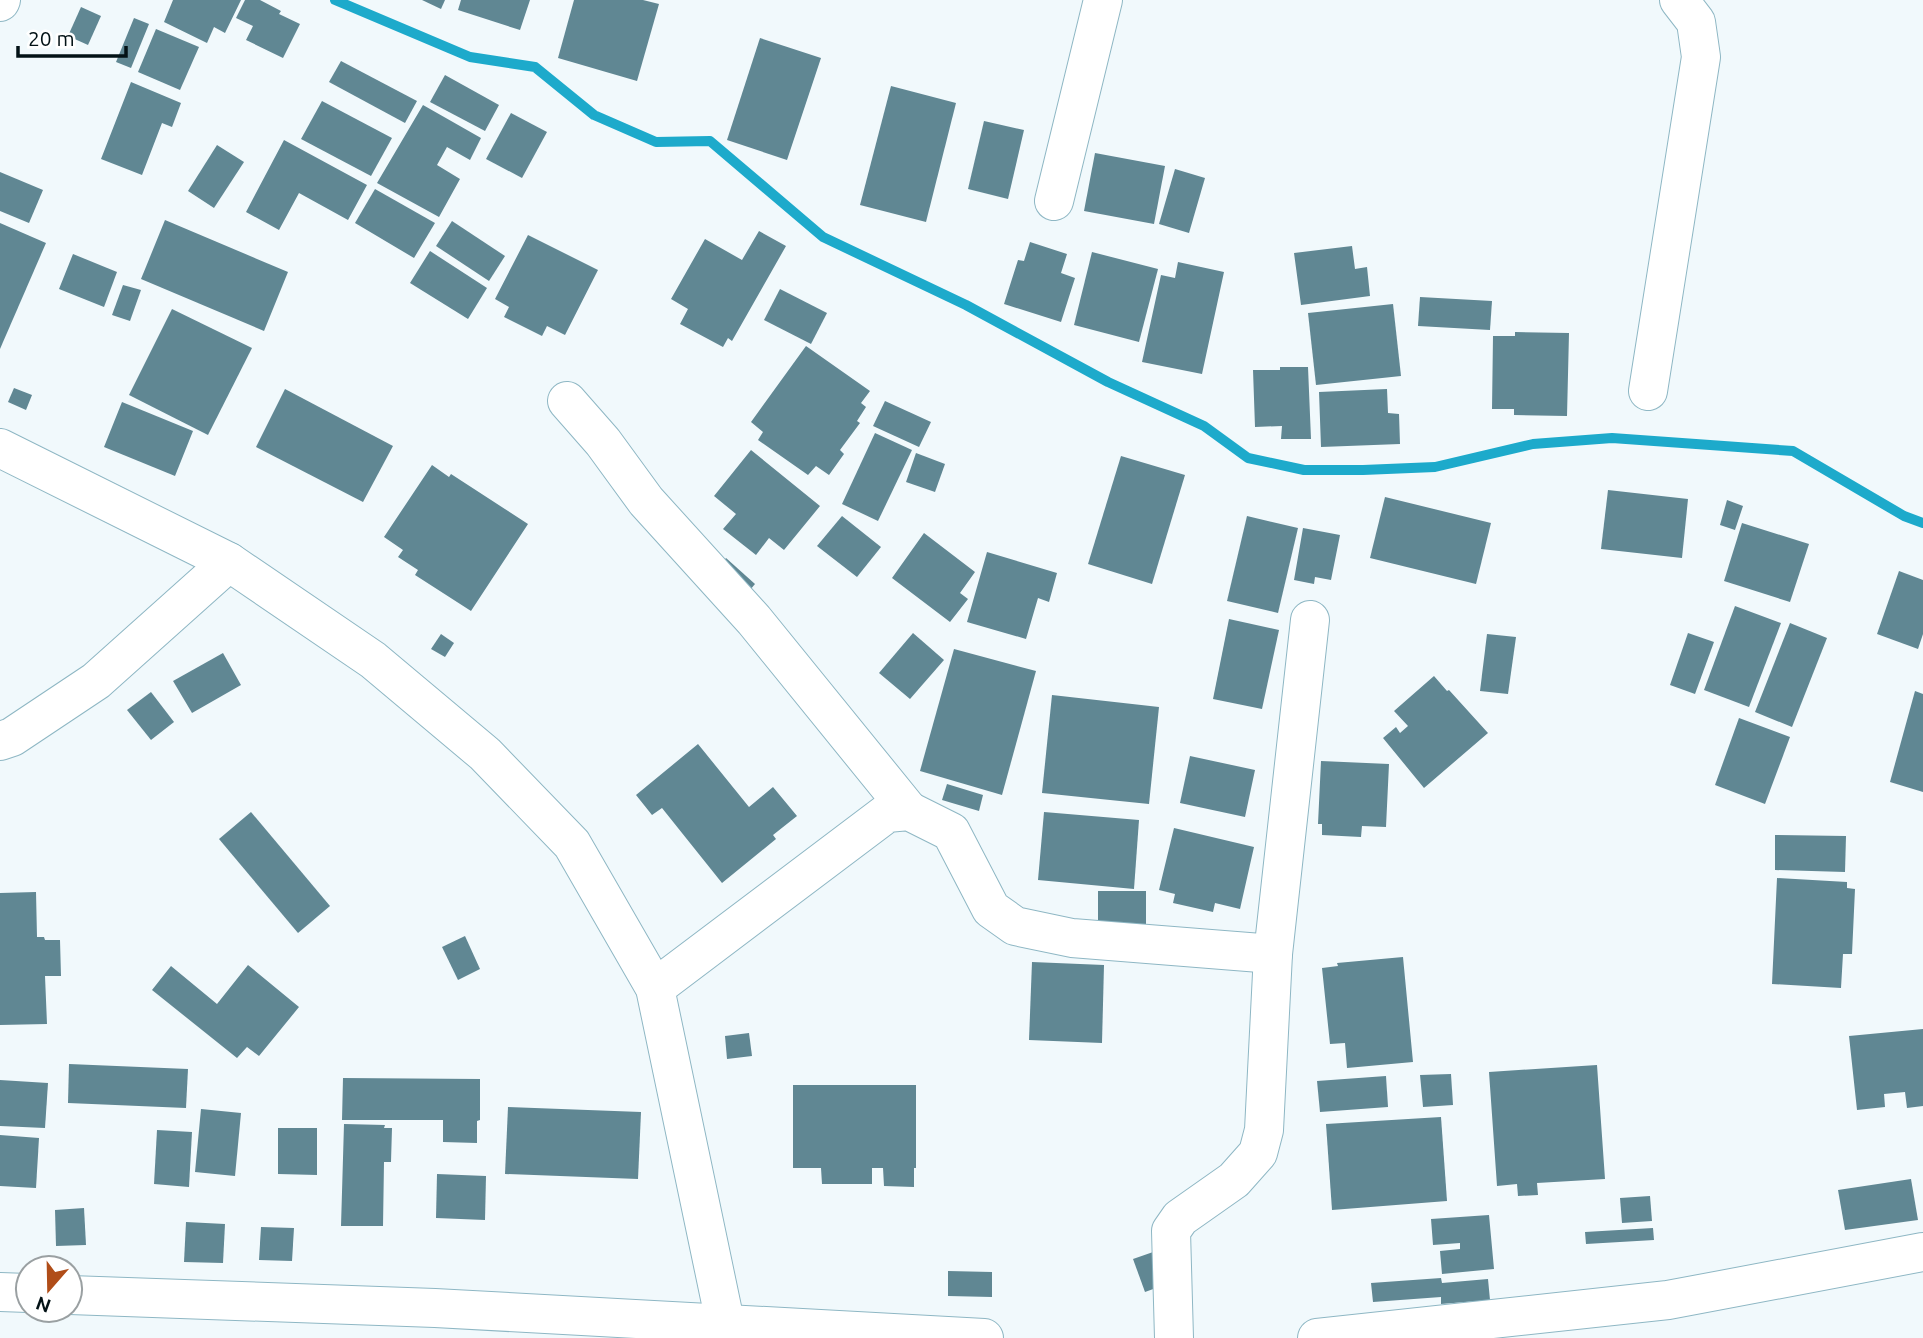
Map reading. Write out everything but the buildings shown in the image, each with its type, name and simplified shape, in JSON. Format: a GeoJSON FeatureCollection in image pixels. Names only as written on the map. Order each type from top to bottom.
{"type":"FeatureCollection","features":[{"type":"Feature","properties":{"kind":"street"},"geometry":{"type":"LineString","coordinates":[[1054,201],[1103,0]]}},
{"type":"Feature","properties":{"kind":"street"},"geometry":{"type":"LineString","coordinates":[[1648,391],[1701,57],[1696,22],[1679,0]]}},
{"type":"Feature","properties":{"kind":"street"},"geometry":{"type":"LineString","coordinates":[[567,401],[603,442],[646,501],[754,620],[909,811],[951,832],[991,909],[1015,926],[1072,938],[1273,954]]}},
{"type":"Feature","properties":{"kind":"street"},"geometry":{"type":"LineString","coordinates":[[0,448],[229,562],[373,660],[485,754],[572,844],[655,988],[725,1322]]}},
{"type":"Feature","properties":{"kind":"street"},"geometry":{"type":"LineString","coordinates":[[0,741],[12,737],[96,681],[229,562]]}},
{"type":"Feature","properties":{"kind":"street"},"geometry":{"type":"LineString","coordinates":[[1174,1338],[1171,1231],[1180,1218],[1234,1180],[1258,1153],[1264,1130],[1273,954],[1310,620]]}},
{"type":"Feature","properties":{"kind":"street"},"geometry":{"type":"LineString","coordinates":[[655,988],[887,813],[909,811]]}},
{"type":"Feature","properties":{"kind":"street"},"geometry":{"type":"LineString","coordinates":[[1317,1338],[1668,1300],[1923,1252]]}},
{"type":"Feature","properties":{"kind":"street"},"geometry":{"type":"LineString","coordinates":[[84,1296],[436,1323],[725,1322],[984,1338]]}},
{"type":"Feature","properties":{"kind":"waterway"},"geometry":{"type":"LineString","coordinates":[[335,0],[470,57],[535,67],[594,115],[656,142],[710,141],[823,237],[966,305],[1108,382],[1204,426],[1248,458],[1304,470],[1435,467],[1533,444],[1612,438],[1793,451],[1904,516],[1923,523]]}}]}
